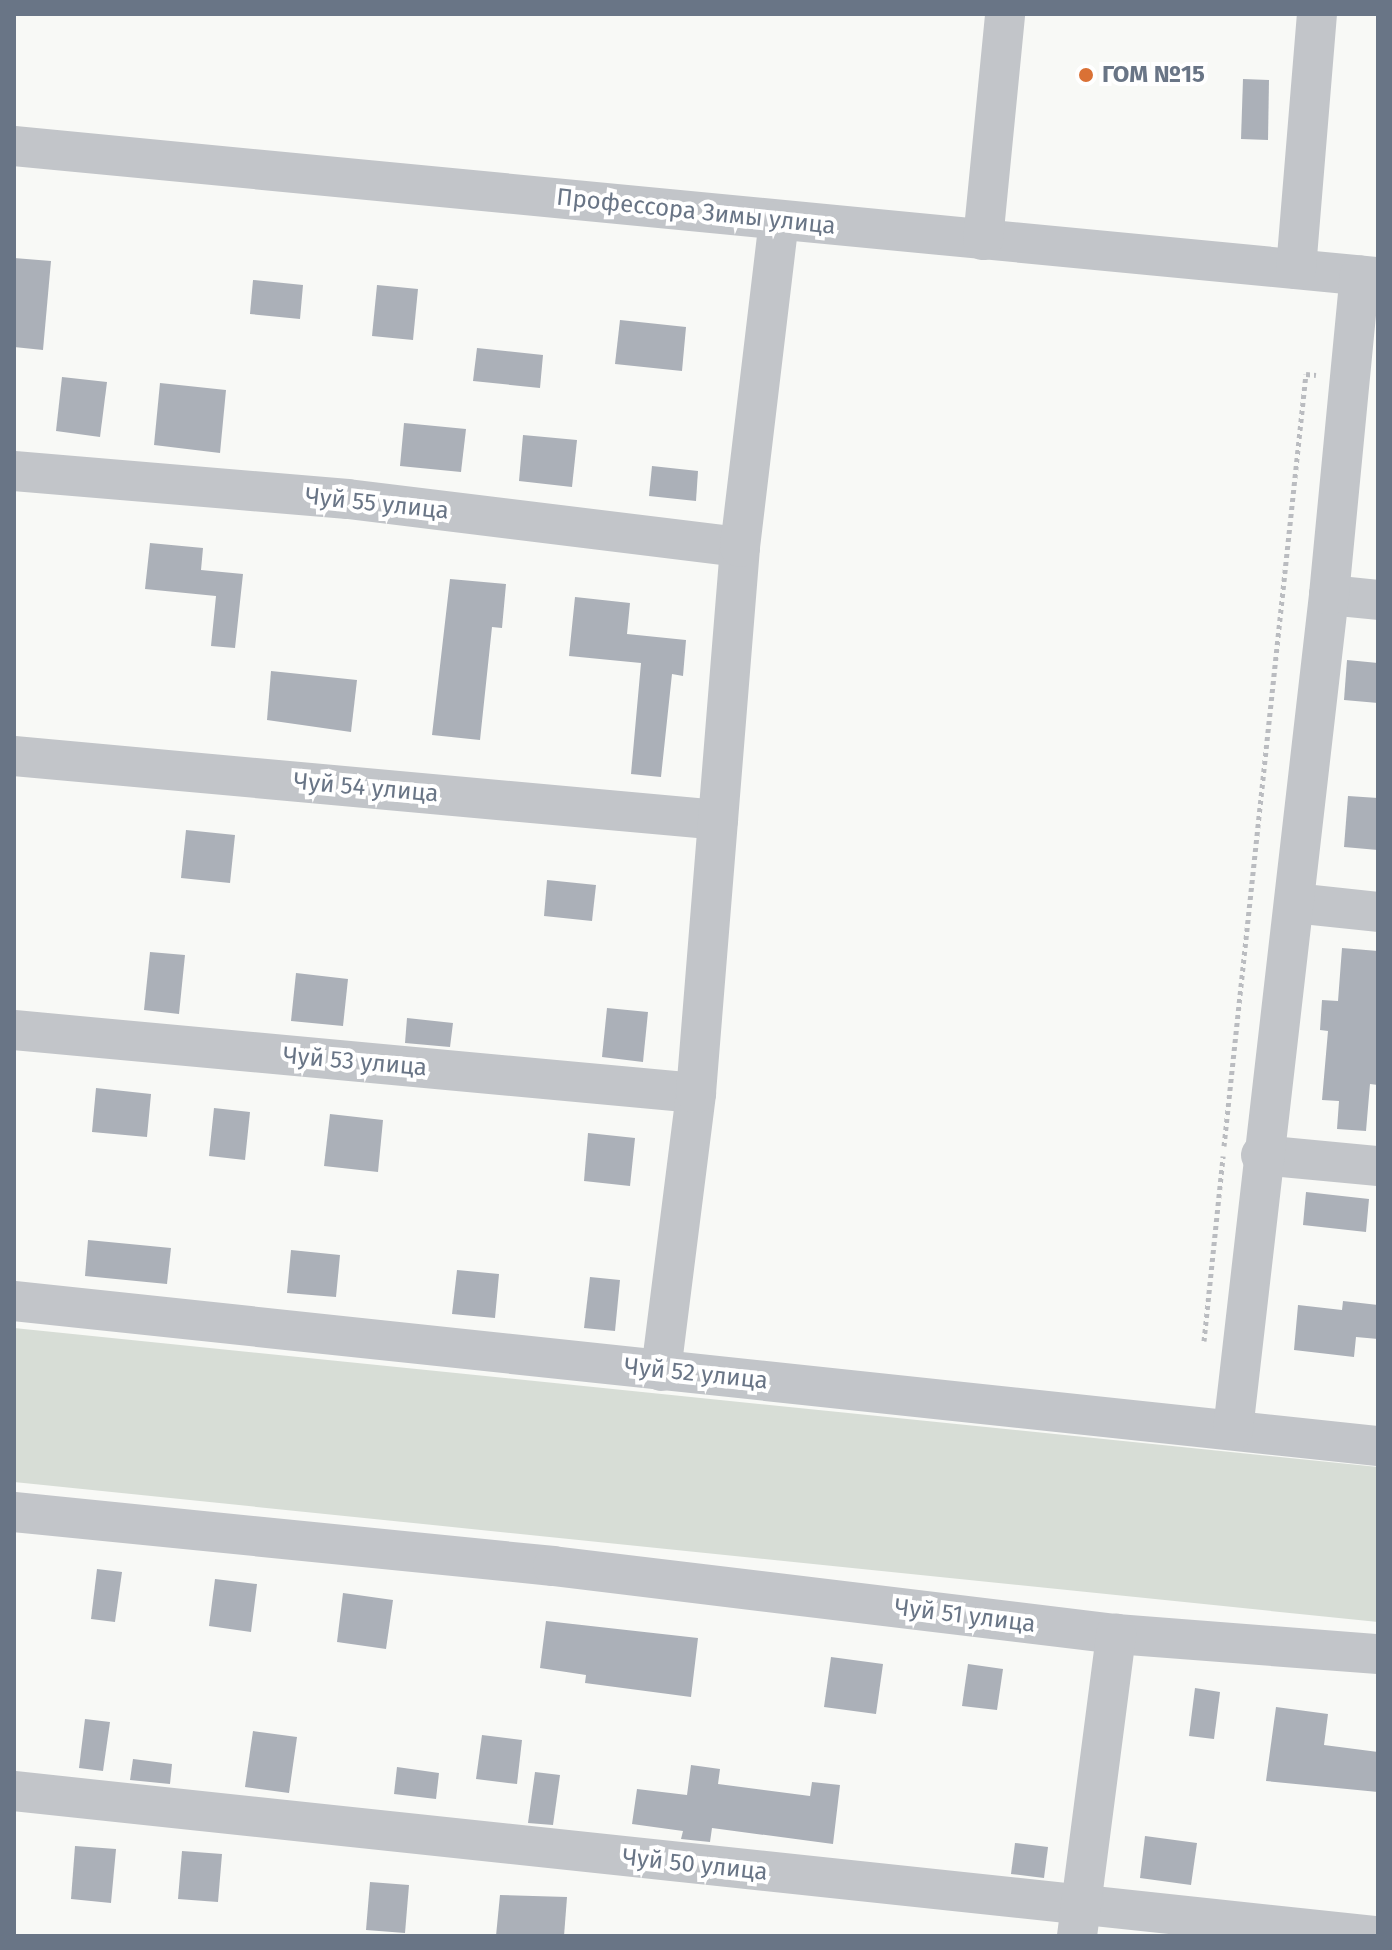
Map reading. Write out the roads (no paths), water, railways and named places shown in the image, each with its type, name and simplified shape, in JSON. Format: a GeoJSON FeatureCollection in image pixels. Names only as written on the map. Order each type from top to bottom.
{"type":"FeatureCollection","features":[{"type":"Feature","properties":{"kind":"street"},"geometry":{"type":"LineString","coordinates":[[983,240],[1005,14]]}},
{"type":"Feature","properties":{"kind":"street"},"geometry":{"type":"LineString","coordinates":[[1296,269],[1317,14]]}},
{"type":"Feature","properties":{"kind":"street","name":"Профессора Зимы улица"},"geometry":{"type":"LineString","coordinates":[[14,146],[1369,276]]}},
{"type":"Feature","properties":{"kind":"street"},"geometry":{"type":"LineString","coordinates":[[661,1371],[696,1093],[740,547],[779,220]]}},
{"type":"Feature","properties":{"kind":"street"},"geometry":{"type":"LineString","coordinates":[[1233,1430],[1261,1155],[1329,595],[1350,375],[1369,276]]}},
{"type":"Feature","properties":{"kind":"street","name":"Чуй 55 улица"},"geometry":{"type":"LineString","coordinates":[[14,471],[348,499],[740,547]]}},
{"type":"Feature","properties":{"kind":"street"},"geometry":{"type":"LineString","coordinates":[[1329,595],[1378,600]]}},
{"type":"Feature","properties":{"kind":"street","name":"Чуй 54 улица"},"geometry":{"type":"LineString","coordinates":[[14,756],[718,820]]}},
{"type":"Feature","properties":{"kind":"street"},"geometry":{"type":"LineString","coordinates":[[1294,903],[1378,912]]}},
{"type":"Feature","properties":{"kind":"street","name":"Чуй 53 улица"},"geometry":{"type":"LineString","coordinates":[[14,1030],[696,1093]]}},
{"type":"Feature","properties":{"kind":"street"},"geometry":{"type":"LineString","coordinates":[[1261,1155],[1378,1166]]}},
{"type":"Feature","properties":{"kind":"street","name":"Чуй 52 улица"},"geometry":{"type":"LineString","coordinates":[[14,1301],[1378,1446]]}},
{"type":"Feature","properties":{"kind":"street","name":"Чуй 51 улица"},"geometry":{"type":"LineString","coordinates":[[14,1512],[553,1566],[1116,1634],[1378,1654]]}},
{"type":"Feature","properties":{"kind":"street"},"geometry":{"type":"LineString","coordinates":[[1078,1922],[1116,1634]]}},
{"type":"Feature","properties":{"kind":"street","name":"Чуй 50 улица"},"geometry":{"type":"LineString","coordinates":[[14,1791],[1078,1922],[1376,1936]]}},
{"type":"Feature","properties":{"kind":"place","name":"ГОМ №15"},"geometry":{"type":"Point","coordinates":[1086,75]}}]}
